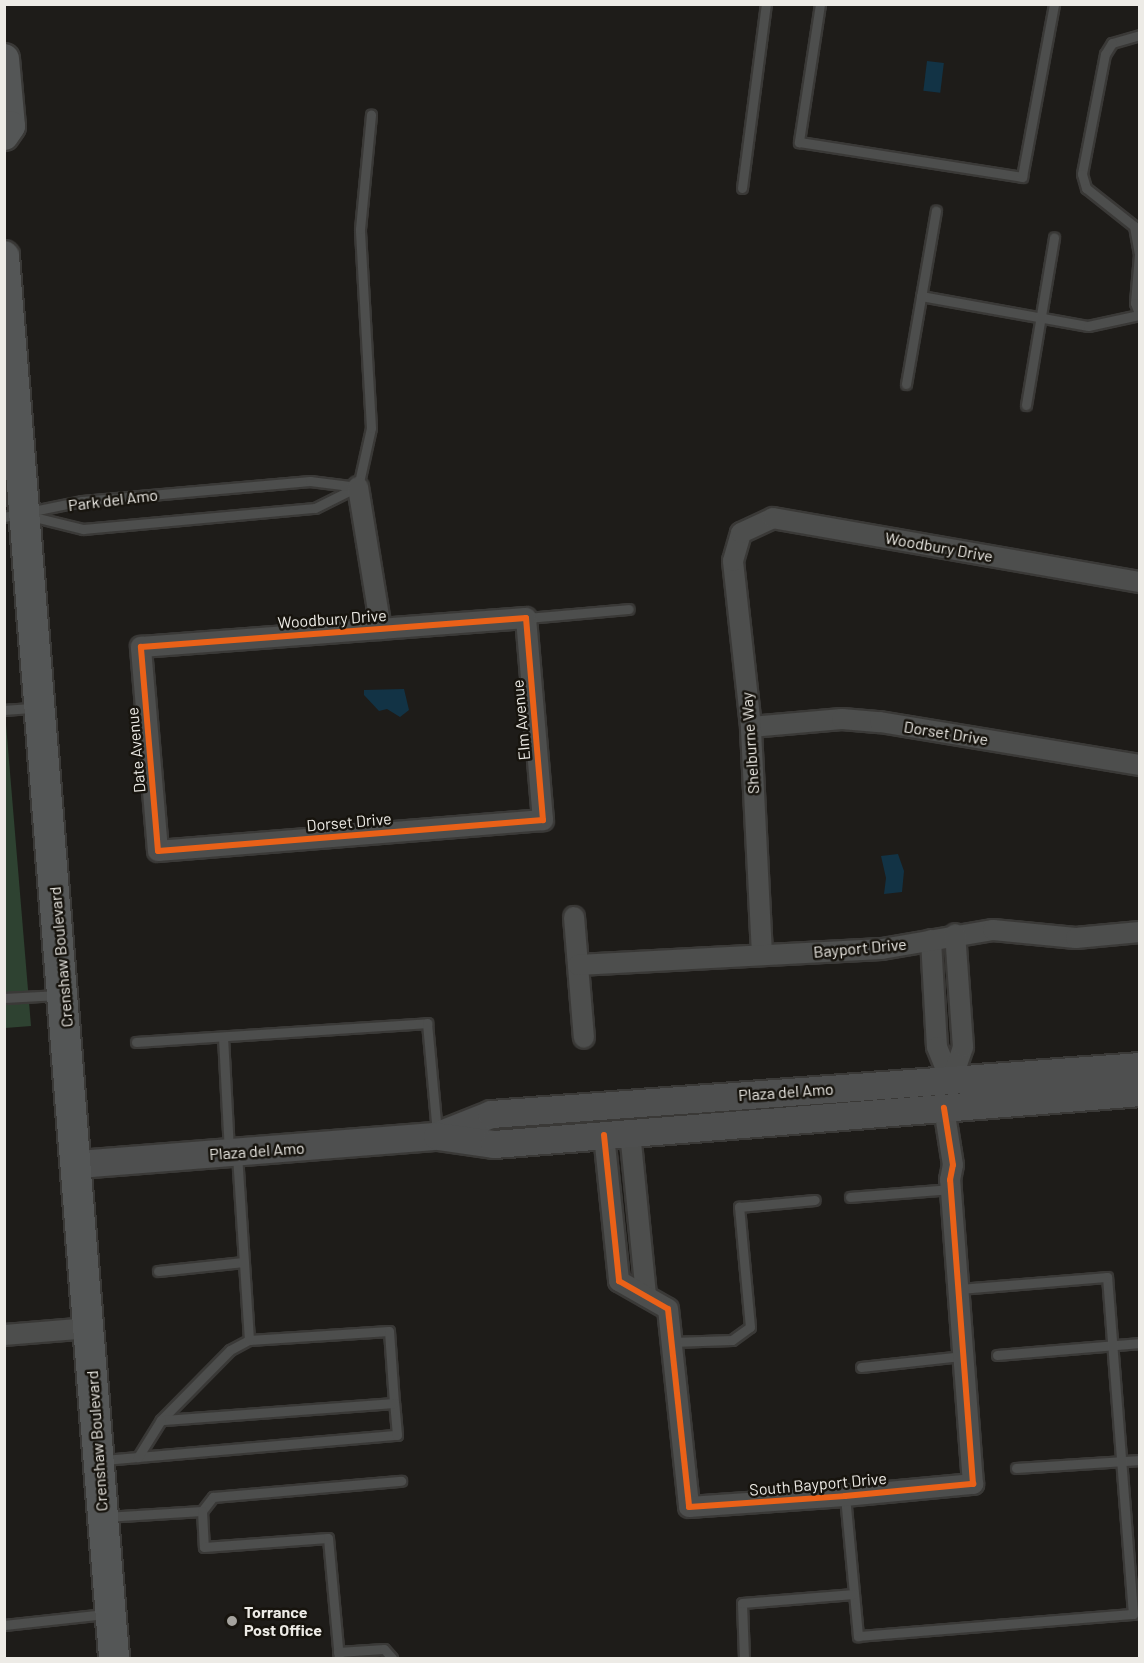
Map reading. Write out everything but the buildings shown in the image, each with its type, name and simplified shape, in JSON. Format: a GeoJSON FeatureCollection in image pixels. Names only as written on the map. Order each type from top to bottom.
{"type":"FeatureCollection","features":[{"type":"Feature","properties":{"kind":"main road"},"geometry":{"type":"LineString","coordinates":[[4,59],[10,126],[4,135]]}},
{"type":"Feature","properties":{"kind":"main road","name":"Crenshaw Boulevard"},"geometry":{"type":"LineString","coordinates":[[4,255],[16,516],[39,707],[64,994],[114,1659]]}},
{"type":"Feature","properties":{"kind":"main road","name":"Plaza del Amo"},"geometry":{"type":"LineString","coordinates":[[78,1164],[437,1136],[494,1144],[617,1133],[946,1100],[1140,1066]]}},
{"type":"Feature","properties":{"kind":"main road","name":"Plaza del Amo"},"geometry":{"type":"LineString","coordinates":[[437,1136],[491,1114],[601,1106],[946,1100],[1140,1092]]}},
{"type":"Feature","properties":{"kind":"main road"},"geometry":{"type":"LineString","coordinates":[[601,1106],[617,1133]]}},
{"type":"Feature","properties":{"kind":"street"},"geometry":{"type":"LineString","coordinates":[[358,487],[381,629]]}},
{"type":"Feature","properties":{"kind":"street","name":"Woodbury Drive"},"geometry":{"type":"LineString","coordinates":[[741,533],[773,518],[1140,582]]}},
{"type":"Feature","properties":{"kind":"street","name":"Shelburne Way"},"geometry":{"type":"LineString","coordinates":[[741,533],[734,561],[751,727],[762,955]]}},
{"type":"Feature","properties":{"kind":"street","name":"Woodbury Drive"},"geometry":{"type":"LineString","coordinates":[[141,647],[526,618]]}},
{"type":"Feature","properties":{"kind":"street","name":"Elm Avenue"},"geometry":{"type":"LineString","coordinates":[[526,618],[543,820]]}},
{"type":"Feature","properties":{"kind":"street","name":"Date Avenue"},"geometry":{"type":"LineString","coordinates":[[141,647],[158,851]]}},
{"type":"Feature","properties":{"kind":"street","name":"Dorset Drive"},"geometry":{"type":"LineString","coordinates":[[751,727],[842,719],[880,722],[1140,765]]}},
{"type":"Feature","properties":{"kind":"street","name":"Dorset Drive"},"geometry":{"type":"LineString","coordinates":[[158,851],[543,820]]}},
{"type":"Feature","properties":{"kind":"street"},"geometry":{"type":"LineString","coordinates":[[574,917],[584,1038]]}},
{"type":"Feature","properties":{"kind":"street","name":"Bayport Drive"},"geometry":{"type":"LineString","coordinates":[[578,965],[882,949],[955,934],[993,930],[1076,938],[1140,932]]}},
{"type":"Feature","properties":{"kind":"street","name":"South Bayport Drive"},"geometry":{"type":"LineString","coordinates":[[617,1133],[619,1281],[668,1308],[689,1507],[973,1484],[951,1184],[945,1174],[942,1135],[946,1100],[963,1047],[955,934]]}},
{"type":"Feature","properties":{"kind":"street","name":"South Bayport Drive"},"geometry":{"type":"LineString","coordinates":[[931,940],[937,1047],[946,1100]]}},
{"type":"Feature","properties":{"kind":"street"},"geometry":{"type":"LineString","coordinates":[[934,993],[959,992]]}},
{"type":"Feature","properties":{"kind":"street"},"geometry":{"type":"LineString","coordinates":[[617,1133],[646,1296]]}},
{"type":"Feature","properties":{"kind":"street"},"geometry":{"type":"LineString","coordinates":[[4,1335],[89,1328]]}},
{"type":"Feature","properties":{"kind":"lane"},"geometry":{"type":"LineString","coordinates":[[742,188],[766,4]]}},
{"type":"Feature","properties":{"kind":"lane"},"geometry":{"type":"LineString","coordinates":[[820,4],[799,142],[1022,177],[1054,4]]}},
{"type":"Feature","properties":{"kind":"lane"},"geometry":{"type":"LineString","coordinates":[[921,296],[1088,326],[1139,316],[1135,303],[1139,244],[1128,218],[1086,188],[1082,174],[1100,66],[1112,43],[1140,35]]}},
{"type":"Feature","properties":{"kind":"lane"},"geometry":{"type":"LineString","coordinates":[[358,487],[371,428],[360,229],[371,115]]}},
{"type":"Feature","properties":{"kind":"lane"},"geometry":{"type":"LineString","coordinates":[[906,384],[936,211]]}},
{"type":"Feature","properties":{"kind":"lane"},"geometry":{"type":"LineString","coordinates":[[1026,405],[1054,237]]}},
{"type":"Feature","properties":{"kind":"lane","name":"Park del Amo"},"geometry":{"type":"LineString","coordinates":[[16,516],[82,501],[310,481],[358,487]]}},
{"type":"Feature","properties":{"kind":"lane","name":"Park del Amo"},"geometry":{"type":"LineString","coordinates":[[16,516],[83,529],[315,508],[358,487]]}},
{"type":"Feature","properties":{"kind":"lane"},"geometry":{"type":"LineString","coordinates":[[526,618],[628,609]]}},
{"type":"Feature","properties":{"kind":"lane"},"geometry":{"type":"LineString","coordinates":[[4,710],[39,707]]}},
{"type":"Feature","properties":{"kind":"lane"},"geometry":{"type":"LineString","coordinates":[[4,998],[64,994]]}},
{"type":"Feature","properties":{"kind":"lane"},"geometry":{"type":"LineString","coordinates":[[136,1042],[427,1023],[437,1136]]}},
{"type":"Feature","properties":{"kind":"lane"},"geometry":{"type":"LineString","coordinates":[[223,1037],[249,1340]]}},
{"type":"Feature","properties":{"kind":"lane"},"geometry":{"type":"LineString","coordinates":[[850,1197],[951,1184]]}},
{"type":"Feature","properties":{"kind":"lane"},"geometry":{"type":"LineString","coordinates":[[672,1342],[732,1340],[750,1327],[740,1207],[815,1200]]}},
{"type":"Feature","properties":{"kind":"lane"},"geometry":{"type":"LineString","coordinates":[[158,1271],[244,1262]]}},
{"type":"Feature","properties":{"kind":"lane"},"geometry":{"type":"LineString","coordinates":[[845,1496],[858,1636],[1133,1614],[1107,1278],[957,1288]]}},
{"type":"Feature","properties":{"kind":"lane"},"geometry":{"type":"LineString","coordinates":[[98,1461],[397,1435],[389,1331],[249,1340],[230,1350],[161,1420],[138,1457]]}},
{"type":"Feature","properties":{"kind":"lane"},"geometry":{"type":"LineString","coordinates":[[997,1354],[1140,1343]]}},
{"type":"Feature","properties":{"kind":"lane"},"geometry":{"type":"LineString","coordinates":[[861,1367],[963,1356]]}},
{"type":"Feature","properties":{"kind":"lane"},"geometry":{"type":"LineString","coordinates":[[161,1420],[394,1403]]}},
{"type":"Feature","properties":{"kind":"lane"},"geometry":{"type":"LineString","coordinates":[[1016,1468],[1140,1460]]}},
{"type":"Feature","properties":{"kind":"lane"},"geometry":{"type":"LineString","coordinates":[[392,1659],[384,1649],[339,1655],[328,1538],[204,1547],[202,1511],[213,1497],[401,1481]]}},
{"type":"Feature","properties":{"kind":"lane"},"geometry":{"type":"LineString","coordinates":[[103,1517],[202,1511]]}},
{"type":"Feature","properties":{"kind":"lane"},"geometry":{"type":"LineString","coordinates":[[744,1659],[742,1603],[854,1594]]}},
{"type":"Feature","properties":{"kind":"lane"},"geometry":{"type":"LineString","coordinates":[[4,1625],[111,1614]]}},
{"type":"Feature","properties":{"kind":"green space"},"geometry":{"type":"Polygon","coordinates":[[[4,700],[31,1026],[5,1028],[4,1028],[4,700]]]}},
{"type":"Feature","properties":{"kind":"water"},"geometry":{"type":"Polygon","coordinates":[[[927,61],[944,63],[940,93],[923,91],[927,61]]]}},
{"type":"Feature","properties":{"kind":"water"},"geometry":{"type":"Polygon","coordinates":[[[404,689],[409,710],[400,717],[387,709],[379,711],[364,695],[364,690],[404,689]]]}},
{"type":"Feature","properties":{"kind":"water"},"geometry":{"type":"Polygon","coordinates":[[[898,854],[904,871],[902,892],[884,894],[886,878],[881,856],[898,854]]]}},
{"type":"Feature","properties":{"kind":"cycle path"},"geometry":{"type":"LineString","coordinates":[[526,618],[543,820],[158,851],[141,647],[526,618]]}},
{"type":"Feature","properties":{"kind":"cycle path"},"geometry":{"type":"LineString","coordinates":[[604,1135],[619,1281],[668,1309],[689,1507],[845,1496],[973,1484],[950,1180],[953,1165],[944,1108]]}},
{"type":"Feature","properties":{"kind":"place","name":"Torrance Post Office"},"geometry":{"type":"Point","coordinates":[232,1621]}}]}
